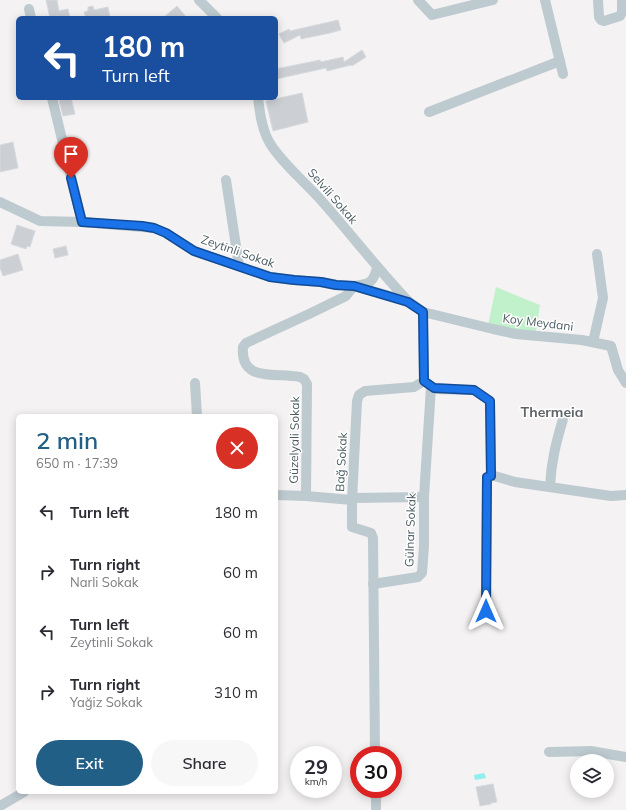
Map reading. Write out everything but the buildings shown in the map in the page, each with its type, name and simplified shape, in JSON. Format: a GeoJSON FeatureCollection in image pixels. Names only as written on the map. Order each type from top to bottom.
{"type":"FeatureCollection","features":[{"type":"Feature","properties":{"kind":"street"},"geometry":{"type":"LineString","coordinates":[[199,0],[215,16]]}},
{"type":"Feature","properties":{"kind":"street"},"geometry":{"type":"LineString","coordinates":[[418,0],[432,15],[493,0]]}},
{"type":"Feature","properties":{"kind":"street"},"geometry":{"type":"LineString","coordinates":[[544,0],[563,74]]}},
{"type":"Feature","properties":{"kind":"street"},"geometry":{"type":"LineString","coordinates":[[598,0],[599,17],[604,21],[620,16],[622,12],[622,0]]}},
{"type":"Feature","properties":{"kind":"street"},"geometry":{"type":"LineString","coordinates":[[429,112],[560,61]]}},
{"type":"Feature","properties":{"kind":"street"},"geometry":{"type":"LineString","coordinates":[[52,100],[82,222]]}},
{"type":"Feature","properties":{"kind":"street","name":"Selvili Sokak"},"geometry":{"type":"LineString","coordinates":[[258,100],[261,121],[265,133],[279,155],[320,198],[377,268],[408,302]]}},
{"type":"Feature","properties":{"kind":"street"},"geometry":{"type":"LineString","coordinates":[[226,180],[239,266]]}},
{"type":"Feature","properties":{"kind":"street","name":"Zeytinli Sokak"},"geometry":{"type":"LineString","coordinates":[[0,202],[40,221],[82,222],[154,228],[166,233],[194,251],[270,277],[354,286],[408,302],[423,312]]}},
{"type":"Feature","properties":{"kind":"street"},"geometry":{"type":"LineString","coordinates":[[593,342],[603,298],[597,254]]}},
{"type":"Feature","properties":{"kind":"street"},"geometry":{"type":"LineString","coordinates":[[354,286],[367,285],[374,278],[377,268]]}},
{"type":"Feature","properties":{"kind":"street","name":"Güzelyali Sokak"},"geometry":{"type":"LineString","coordinates":[[306,496],[308,384],[300,377],[266,375],[249,369],[243,360],[243,347],[246,343],[346,296],[354,286]]}},
{"type":"Feature","properties":{"kind":"street","name":"Koy Meydani"},"geometry":{"type":"LineString","coordinates":[[423,312],[516,334],[593,342],[611,346],[618,370],[626,383]]}},
{"type":"Feature","properties":{"kind":"street","name":"Gülnar Sokak"},"geometry":{"type":"LineString","coordinates":[[373,584],[418,577],[422,573],[428,384],[423,312]]}},
{"type":"Feature","properties":{"kind":"street"},"geometry":{"type":"LineString","coordinates":[[195,382],[196,414]]}},
{"type":"Feature","properties":{"kind":"street"},"geometry":{"type":"LineString","coordinates":[[428,384],[434,388],[474,390],[490,401],[491,476]]}},
{"type":"Feature","properties":{"kind":"street","name":"Bağ Sokak"},"geometry":{"type":"LineString","coordinates":[[373,584],[373,538],[371,532],[352,527],[357,401],[359,395],[365,391],[414,387],[428,384]]}},
{"type":"Feature","properties":{"kind":"street"},"geometry":{"type":"LineString","coordinates":[[550,487],[551,467],[563,420]]}},
{"type":"Feature","properties":{"kind":"street"},"geometry":{"type":"LineString","coordinates":[[486,611],[487,477],[491,476],[515,482],[611,496],[626,495]]}},
{"type":"Feature","properties":{"kind":"street"},"geometry":{"type":"LineString","coordinates":[[278,495],[352,499],[424,497]]}},
{"type":"Feature","properties":{"kind":"street"},"geometry":{"type":"LineString","coordinates":[[373,584],[375,746]]}},
{"type":"Feature","properties":{"kind":"street"},"geometry":{"type":"LineString","coordinates":[[549,752],[591,751],[626,757]]}},
{"type":"Feature","properties":{"kind":"street"},"geometry":{"type":"LineString","coordinates":[[0,806],[21,794]]}},
{"type":"Feature","properties":{"kind":"street"},"geometry":{"type":"LineString","coordinates":[[376,798],[376,810]]}},
{"type":"Feature","properties":{"kind":"green space"},"geometry":{"type":"Polygon","coordinates":[[[496,287],[540,305],[536,331],[533,334],[488,325],[496,287]]]}},
{"type":"Feature","properties":{"kind":"water"},"geometry":{"type":"Polygon","coordinates":[[[484,773],[486,778],[475,780],[474,775],[484,773]]]}},
{"type":"Feature","properties":{"kind":"district","name":"Thermeia"},"geometry":{"type":"Point","coordinates":[552,412]}},
{"type":"Feature","properties":{"kind":"route"},"geometry":{"type":"LineString","coordinates":[[71,178],[82,222],[154,228],[166,233],[194,251],[270,277],[354,286],[408,302],[423,312],[424,381],[434,388],[474,390],[490,401],[491,476],[487,477],[486,611]]}}]}
